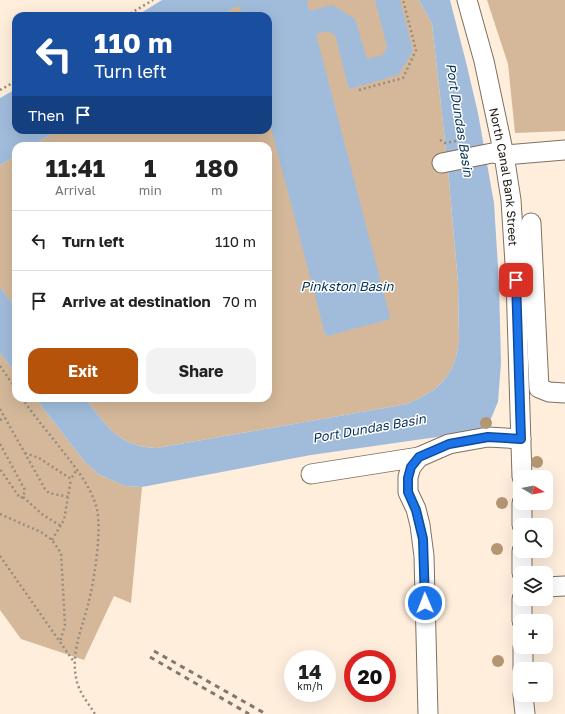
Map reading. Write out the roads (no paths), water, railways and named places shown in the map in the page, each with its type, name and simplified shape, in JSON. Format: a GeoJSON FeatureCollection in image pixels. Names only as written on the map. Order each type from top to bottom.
{"type":"FeatureCollection","features":[{"type":"Feature","properties":{"kind":"street","name":"North Canal Bank Street"},"geometry":{"type":"LineString","coordinates":[[467,0],[484,62],[496,155],[511,200],[516,280],[522,470]]}},
{"type":"Feature","properties":{"kind":"street"},"geometry":{"type":"LineString","coordinates":[[442,163],[496,155],[565,150]]}},
{"type":"Feature","properties":{"kind":"street"},"geometry":{"type":"LineString","coordinates":[[531,223],[539,388],[549,392],[565,393]]}},
{"type":"Feature","properties":{"kind":"street"},"geometry":{"type":"LineString","coordinates":[[311,474],[419,457],[449,444],[480,438],[499,436],[521,439]]}},
{"type":"Feature","properties":{"kind":"street"},"geometry":{"type":"LineString","coordinates":[[419,457],[411,467],[408,478],[408,492],[416,510],[423,544],[428,714]]}},
{"type":"Feature","properties":{"kind":"street"},"geometry":{"type":"LineString","coordinates":[[553,587],[565,586]]}},
{"type":"Feature","properties":{"kind":"street"},"geometry":{"type":"LineString","coordinates":[[524,702],[525,714]]}},
{"type":"Feature","properties":{"kind":"water","name":"Pinkston Basin"},"geometry":{"type":"Polygon","coordinates":[[[162,0],[308,0],[309,11],[332,5],[355,19],[367,59],[383,55],[387,47],[375,0],[400,0],[413,51],[398,75],[349,89],[335,35],[328,31],[316,34],[390,317],[388,320],[328,336],[325,334],[272,131],[272,12],[241,12],[240,7],[237,6],[226,12],[142,12],[162,0]]]}},
{"type":"Feature","properties":{"kind":"water","name":"Port Dundas Basin"},"geometry":{"type":"Polygon","coordinates":[[[419,0],[450,0],[478,113],[494,203],[499,283],[501,363],[498,402],[487,428],[451,435],[311,455],[142,487],[125,486],[98,474],[85,462],[38,402],[88,402],[107,426],[123,439],[132,444],[157,448],[407,404],[435,389],[445,379],[452,368],[459,341],[458,283],[448,169],[432,24],[419,0]]]}},
{"type":"Feature","properties":{"kind":"water"},"geometry":{"type":"Polygon","coordinates":[[[12,91],[12,134],[52,134],[38,142],[12,142],[12,158],[0,165],[0,98],[12,91]]]}},
{"type":"Feature","properties":{"kind":"water"},"geometry":{"type":"Polygon","coordinates":[[[0,287],[12,303],[12,368],[0,353],[0,287]]]}},
{"type":"Feature","properties":{"kind":"railway"},"geometry":{"type":"LineString","coordinates":[[154,651],[266,714]]}},
{"type":"Feature","properties":{"kind":"railway"},"geometry":{"type":"LineString","coordinates":[[150,657],[249,714]]}}]}
